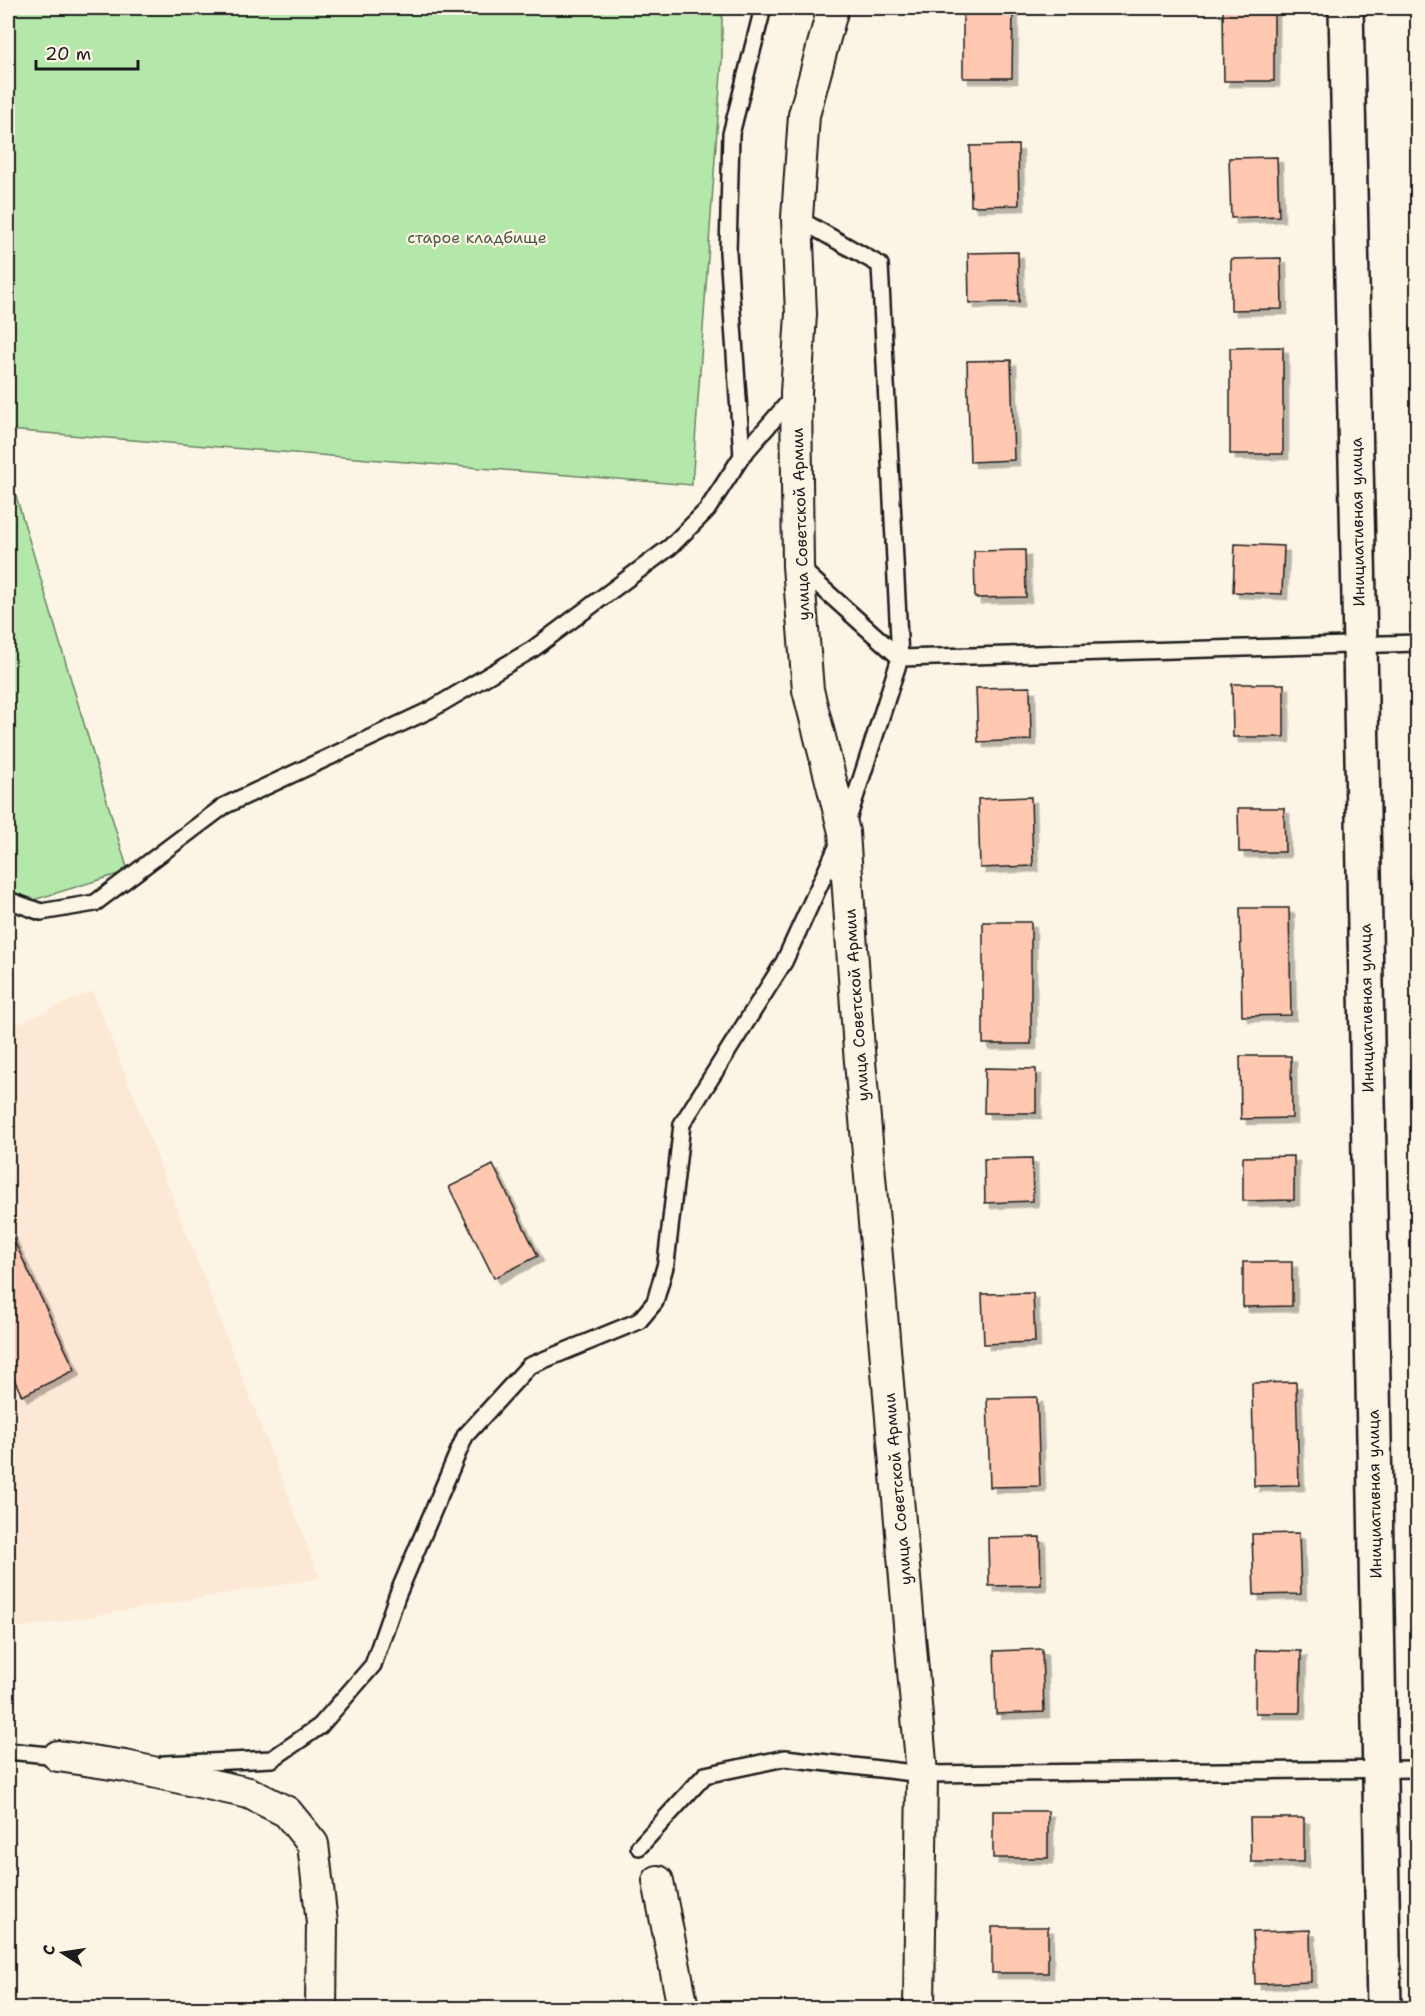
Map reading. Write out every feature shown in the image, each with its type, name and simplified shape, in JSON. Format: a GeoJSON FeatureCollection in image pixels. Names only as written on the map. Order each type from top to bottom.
{"type":"FeatureCollection","features":[{"type":"Feature","properties":{"kind":"street","name":"улица Советской Армии"},"geometry":{"type":"LineString","coordinates":[[833,8],[804,116],[797,218],[801,314],[796,393],[798,566],[808,690],[844,832],[859,1050],[922,1774],[919,2008]]}},
{"type":"Feature","properties":{"kind":"street","name":"Инициативная улица"},"geometry":{"type":"LineString","coordinates":[[1346,8],[1360,644],[1384,2008]]}},
{"type":"Feature","properties":{"kind":"street"},"geometry":{"type":"LineString","coordinates":[[58,1756],[125,1766],[249,1792],[287,1812],[313,1844],[322,1923],[321,2008]]}},
{"type":"Feature","properties":{"kind":"street"},"geometry":{"type":"LineString","coordinates":[[658,1881],[684,2008]]}},
{"type":"Feature","properties":{"kind":"lane"},"geometry":{"type":"LineString","coordinates":[[742,456],[728,252],[731,134],[763,8]]}},
{"type":"Feature","properties":{"kind":"lane"},"geometry":{"type":"LineString","coordinates":[[125,1766],[272,1758],[320,1726],[373,1665],[397,1596],[465,1436],[529,1366],[639,1321],[655,1302],[666,1263],[682,1124],[784,962],[844,832],[900,658],[880,265],[797,218]]}},
{"type":"Feature","properties":{"kind":"lane"},"geometry":{"type":"LineString","coordinates":[[8,900],[41,912],[94,903],[224,806],[430,710],[533,649],[670,547],[707,510],[742,456],[796,393]]}},
{"type":"Feature","properties":{"kind":"lane"},"geometry":{"type":"LineString","coordinates":[[798,566],[900,658],[1418,643]]}},
{"type":"Feature","properties":{"kind":"lane"},"geometry":{"type":"LineString","coordinates":[[8,1750],[58,1756]]}},
{"type":"Feature","properties":{"kind":"lane"},"geometry":{"type":"LineString","coordinates":[[639,1846],[705,1775],[785,1758],[922,1774],[1418,1769]]}},
{"type":"Feature","properties":{"kind":"shaded area"},"geometry":{"type":"Polygon","coordinates":[[[93,991],[320,1578],[8,1630],[8,1028],[93,991]]]}},
{"type":"Feature","properties":{"kind":"green space","name":"старое кладбище"},"geometry":{"type":"Polygon","coordinates":[[[8,8],[722,8],[722,59],[692,485],[8,430],[8,8]]]}},
{"type":"Feature","properties":{"kind":"green space"},"geometry":{"type":"Polygon","coordinates":[[[8,469],[128,871],[27,902],[8,887],[8,469]]]}},
{"type":"Feature","properties":{"kind":"building"},"geometry":{"type":"Polygon","coordinates":[[[963,8],[1013,8],[1012,78],[963,78],[963,8]]]}},
{"type":"Feature","properties":{"kind":"building"},"geometry":{"type":"Polygon","coordinates":[[[1223,8],[1274,8],[1274,81],[1224,81],[1223,8]]]}},
{"type":"Feature","properties":{"kind":"building"},"geometry":{"type":"Polygon","coordinates":[[[1018,145],[1019,205],[971,206],[970,146],[1018,145]]]}},
{"type":"Feature","properties":{"kind":"building"},"geometry":{"type":"Polygon","coordinates":[[[1277,157],[1279,216],[1231,218],[1229,158],[1277,157]]]}},
{"type":"Feature","properties":{"kind":"building"},"geometry":{"type":"Polygon","coordinates":[[[1018,252],[1019,302],[969,303],[968,253],[1018,252]]]}},
{"type":"Feature","properties":{"kind":"building"},"geometry":{"type":"Polygon","coordinates":[[[1281,258],[1282,309],[1231,310],[1231,259],[1281,258]]]}},
{"type":"Feature","properties":{"kind":"building"},"geometry":{"type":"Polygon","coordinates":[[[1283,347],[1283,454],[1230,454],[1230,348],[1283,347]]]}},
{"type":"Feature","properties":{"kind":"building"},"geometry":{"type":"Polygon","coordinates":[[[1011,360],[1014,460],[970,462],[967,361],[1011,360]]]}},
{"type":"Feature","properties":{"kind":"building"},"geometry":{"type":"Polygon","coordinates":[[[1235,544],[1284,546],[1282,594],[1233,592],[1235,544]]]}},
{"type":"Feature","properties":{"kind":"building"},"geometry":{"type":"Polygon","coordinates":[[[1025,550],[1026,597],[975,598],[974,551],[1025,550]]]}},
{"type":"Feature","properties":{"kind":"building"},"geometry":{"type":"Polygon","coordinates":[[[1232,684],[1284,684],[1284,737],[1233,737],[1232,684]]]}},
{"type":"Feature","properties":{"kind":"building"},"geometry":{"type":"Polygon","coordinates":[[[1030,687],[1031,740],[978,742],[976,688],[1030,687]]]}},
{"type":"Feature","properties":{"kind":"building"},"geometry":{"type":"Polygon","coordinates":[[[1031,797],[1033,866],[980,868],[978,799],[1031,797]]]}},
{"type":"Feature","properties":{"kind":"building"},"geometry":{"type":"Polygon","coordinates":[[[1238,808],[1284,808],[1285,852],[1239,852],[1238,808]]]}},
{"type":"Feature","properties":{"kind":"building"},"geometry":{"type":"Polygon","coordinates":[[[1240,908],[1289,908],[1291,1015],[1242,1016],[1240,908]]]}},
{"type":"Feature","properties":{"kind":"building"},"geometry":{"type":"Polygon","coordinates":[[[983,922],[1031,922],[1031,1044],[983,1044],[983,922]]]}},
{"type":"Feature","properties":{"kind":"building"},"geometry":{"type":"Polygon","coordinates":[[[1240,1056],[1291,1056],[1292,1118],[1241,1119],[1240,1056]]]}},
{"type":"Feature","properties":{"kind":"building"},"geometry":{"type":"Polygon","coordinates":[[[985,1068],[1036,1069],[1036,1113],[984,1113],[985,1068]]]}},
{"type":"Feature","properties":{"kind":"building"},"geometry":{"type":"Polygon","coordinates":[[[1294,1156],[1294,1200],[1243,1201],[1243,1157],[1294,1156]]]}},
{"type":"Feature","properties":{"kind":"building"},"geometry":{"type":"Polygon","coordinates":[[[1032,1158],[1033,1201],[985,1203],[984,1159],[1032,1158]]]}},
{"type":"Feature","properties":{"kind":"building"},"geometry":{"type":"Polygon","coordinates":[[[493,1165],[538,1256],[494,1278],[449,1187],[493,1165]]]}},
{"type":"Feature","properties":{"kind":"building"},"geometry":{"type":"Polygon","coordinates":[[[8,1228],[75,1370],[22,1396],[8,1366],[8,1228]]]}},
{"type":"Feature","properties":{"kind":"building"},"geometry":{"type":"Polygon","coordinates":[[[1243,1262],[1292,1262],[1292,1306],[1243,1307],[1243,1262]]]}},
{"type":"Feature","properties":{"kind":"building"},"geometry":{"type":"Polygon","coordinates":[[[1033,1293],[1035,1342],[984,1344],[982,1294],[1033,1293]]]}},
{"type":"Feature","properties":{"kind":"building"},"geometry":{"type":"Polygon","coordinates":[[[1296,1382],[1299,1485],[1254,1486],[1252,1383],[1296,1382]]]}},
{"type":"Feature","properties":{"kind":"building"},"geometry":{"type":"Polygon","coordinates":[[[1037,1397],[1040,1486],[990,1487],[987,1398],[1037,1397]]]}},
{"type":"Feature","properties":{"kind":"building"},"geometry":{"type":"Polygon","coordinates":[[[1299,1533],[1301,1594],[1254,1595],[1252,1534],[1299,1533]]]}},
{"type":"Feature","properties":{"kind":"building"},"geometry":{"type":"Polygon","coordinates":[[[1040,1537],[1041,1585],[989,1586],[988,1538],[1040,1537]]]}},
{"type":"Feature","properties":{"kind":"building"},"geometry":{"type":"Polygon","coordinates":[[[1042,1649],[1044,1712],[996,1714],[994,1651],[1042,1649]]]}},
{"type":"Feature","properties":{"kind":"building"},"geometry":{"type":"Polygon","coordinates":[[[1256,1650],[1301,1651],[1300,1713],[1255,1713],[1256,1650]]]}},
{"type":"Feature","properties":{"kind":"building"},"geometry":{"type":"Polygon","coordinates":[[[993,1811],[1048,1811],[1048,1858],[993,1858],[993,1811]]]}},
{"type":"Feature","properties":{"kind":"building"},"geometry":{"type":"Polygon","coordinates":[[[1250,1818],[1304,1818],[1304,1862],[1251,1862],[1250,1818]]]}},
{"type":"Feature","properties":{"kind":"building"},"geometry":{"type":"Polygon","coordinates":[[[992,1927],[1048,1927],[1048,1973],[992,1973],[992,1927]]]}},
{"type":"Feature","properties":{"kind":"building"},"geometry":{"type":"Polygon","coordinates":[[[1310,1930],[1311,1982],[1255,1984],[1253,1932],[1310,1930]]]}}]}
